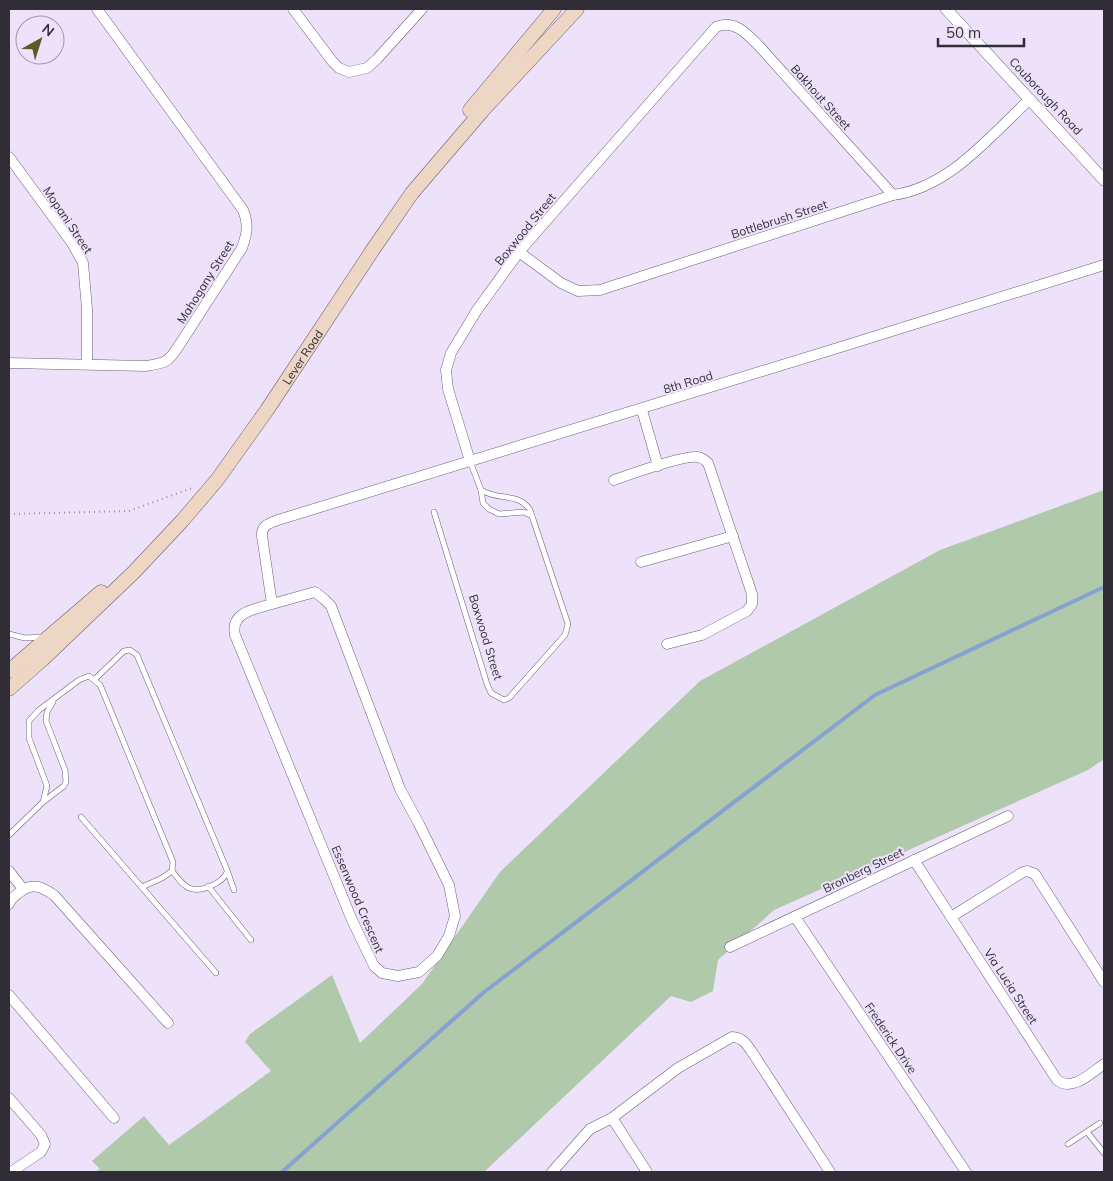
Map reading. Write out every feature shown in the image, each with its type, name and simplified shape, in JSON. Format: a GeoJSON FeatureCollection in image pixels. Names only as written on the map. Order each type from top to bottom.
{"type":"FeatureCollection","features":[{"type":"Feature","properties":{"kind":"main road","name":"Lever Road"},"geometry":{"type":"LineString","coordinates":[[9,671],[129,568],[209,482],[249,426],[317,321],[397,204],[453,132],[554,9]]}},
{"type":"Feature","properties":{"kind":"main road","name":"Lever Road"},"geometry":{"type":"LineString","coordinates":[[9,689],[134,572],[217,480],[268,410],[412,193],[483,110],[578,9]]}},
{"type":"Feature","properties":{"kind":"street","name":"Mahogany Street"},"geometry":{"type":"LineString","coordinates":[[9,364],[146,366],[161,364],[171,358],[242,248],[247,236],[247,224],[243,210],[97,9]]}},
{"type":"Feature","properties":{"kind":"street"},"geometry":{"type":"LineString","coordinates":[[293,9],[332,61],[339,68],[349,72],[367,68],[377,60],[422,9]]}},
{"type":"Feature","properties":{"kind":"street","name":"Couborough Road"},"geometry":{"type":"LineString","coordinates":[[946,9],[1104,180]]}},
{"type":"Feature","properties":{"kind":"street","name":"Bakhout Street"},"geometry":{"type":"LineString","coordinates":[[725,24],[738,27],[759,46],[892,195]]}},
{"type":"Feature","properties":{"kind":"street","name":"Boxwood Street"},"geometry":{"type":"LineString","coordinates":[[470,461],[448,389],[447,363],[450,353],[477,310],[519,252],[711,31],[725,24]]}},
{"type":"Feature","properties":{"kind":"street","name":"Bottlebrush Street"},"geometry":{"type":"LineString","coordinates":[[519,252],[561,283],[578,291],[590,292],[600,290],[892,195],[917,189],[947,174],[967,158],[1030,99]]}},
{"type":"Feature","properties":{"kind":"street","name":"Mopani Street"},"geometry":{"type":"LineString","coordinates":[[9,157],[72,243],[83,262],[87,308],[87,364]]}},
{"type":"Feature","properties":{"kind":"street","name":"8th Road"},"geometry":{"type":"LineString","coordinates":[[272,604],[262,532],[268,524],[642,410],[1104,265]]}},
{"type":"Feature","properties":{"kind":"street"},"geometry":{"type":"LineString","coordinates":[[642,410],[658,466]]}},
{"type":"Feature","properties":{"kind":"street"},"geometry":{"type":"LineString","coordinates":[[614,480],[658,466],[697,457],[708,463],[752,594],[751,608],[702,635],[667,644]]}},
{"type":"Feature","properties":{"kind":"street"},"geometry":{"type":"LineString","coordinates":[[641,562],[733,536]]}},
{"type":"Feature","properties":{"kind":"street","name":"Essenwood Crescent"},"geometry":{"type":"LineString","coordinates":[[314,592],[331,606],[400,789],[449,885],[455,916],[453,925],[445,945],[437,956],[419,972],[398,976],[387,975],[380,972],[370,960],[235,635],[234,624],[238,618],[252,610],[272,604],[314,592]]}},
{"type":"Feature","properties":{"kind":"street","name":"Bronberg Street"},"geometry":{"type":"LineString","coordinates":[[730,947],[1008,816]]}},
{"type":"Feature","properties":{"kind":"street","name":"Via Lucia Street"},"geometry":{"type":"LineString","coordinates":[[914,860],[1057,1080],[1061,1083],[1071,1084],[1104,1064]]}},
{"type":"Feature","properties":{"kind":"street"},"geometry":{"type":"LineString","coordinates":[[9,871],[23,889]]}},
{"type":"Feature","properties":{"kind":"street"},"geometry":{"type":"LineString","coordinates":[[951,917],[1024,872],[1031,872],[1035,874],[1104,982]]}},
{"type":"Feature","properties":{"kind":"street"},"geometry":{"type":"LineString","coordinates":[[10,899],[23,889],[32,886],[41,887],[54,896],[168,1023]]}},
{"type":"Feature","properties":{"kind":"street","name":"Frederick Drive"},"geometry":{"type":"LineString","coordinates":[[795,917],[966,1172]]}},
{"type":"Feature","properties":{"kind":"street"},"geometry":{"type":"LineString","coordinates":[[9,995],[114,1118]]}},
{"type":"Feature","properties":{"kind":"street"},"geometry":{"type":"LineString","coordinates":[[552,1172],[586,1133],[612,1118],[678,1068],[728,1038],[737,1037],[745,1042],[754,1055],[830,1172]]}},
{"type":"Feature","properties":{"kind":"street"},"geometry":{"type":"LineString","coordinates":[[9,1098],[41,1135],[45,1144],[41,1152],[11,1172]]}},
{"type":"Feature","properties":{"kind":"street"},"geometry":{"type":"LineString","coordinates":[[612,1118],[647,1172]]}},
{"type":"Feature","properties":{"kind":"lane","name":"Boxwood Street"},"geometry":{"type":"LineString","coordinates":[[470,461],[481,490],[483,503],[499,514],[524,512],[533,517]]}},
{"type":"Feature","properties":{"kind":"lane","name":"Boxwood Street"},"geometry":{"type":"LineString","coordinates":[[434,512],[487,684],[491,693],[504,700],[515,692],[565,636],[568,630],[567,620],[530,510],[523,501],[488,495],[481,490]]}},
{"type":"Feature","properties":{"kind":"lane"},"geometry":{"type":"LineString","coordinates":[[9,634],[25,638],[48,636]]}},
{"type":"Feature","properties":{"kind":"lane"},"geometry":{"type":"LineString","coordinates":[[95,679],[124,651],[130,650],[137,654],[228,870],[234,890]]}},
{"type":"Feature","properties":{"kind":"lane"},"geometry":{"type":"LineString","coordinates":[[43,802],[47,786],[33,752],[28,730],[29,721],[32,716],[79,680],[89,676],[100,685],[116,720],[171,856],[172,871],[142,887]]}},
{"type":"Feature","properties":{"kind":"lane"},"geometry":{"type":"LineString","coordinates":[[9,835],[43,802],[59,791],[66,782],[65,770],[46,722],[47,712],[55,700]]}},
{"type":"Feature","properties":{"kind":"lane"},"geometry":{"type":"LineString","coordinates":[[81,817],[216,973]]}},
{"type":"Feature","properties":{"kind":"lane"},"geometry":{"type":"LineString","coordinates":[[172,871],[184,884],[196,890],[224,878],[228,870]]}},
{"type":"Feature","properties":{"kind":"lane"},"geometry":{"type":"LineString","coordinates":[[208,886],[251,940]]}},
{"type":"Feature","properties":{"kind":"lane"},"geometry":{"type":"LineString","coordinates":[[1068,1144],[1100,1123]]}},
{"type":"Feature","properties":{"kind":"lane"},"geometry":{"type":"LineString","coordinates":[[1086,1132],[1104,1153]]}},
{"type":"Feature","properties":{"kind":"path"},"geometry":{"type":"LineString","coordinates":[[9,514],[130,511],[209,482]]}},
{"type":"Feature","properties":{"kind":"green space"},"geometry":{"type":"Polygon","coordinates":[[[1104,490],[1104,759],[1088,770],[774,910],[718,960],[713,991],[691,1002],[671,996],[484,1172],[95,1172],[100,1169],[92,1161],[144,1116],[169,1145],[271,1071],[245,1042],[250,1034],[332,975],[360,1043],[422,984],[500,872],[700,681],[940,550],[1104,490]]]}},
{"type":"Feature","properties":{"kind":"waterway"},"geometry":{"type":"LineString","coordinates":[[282,1172],[483,993],[875,695],[1104,587]]}}]}
